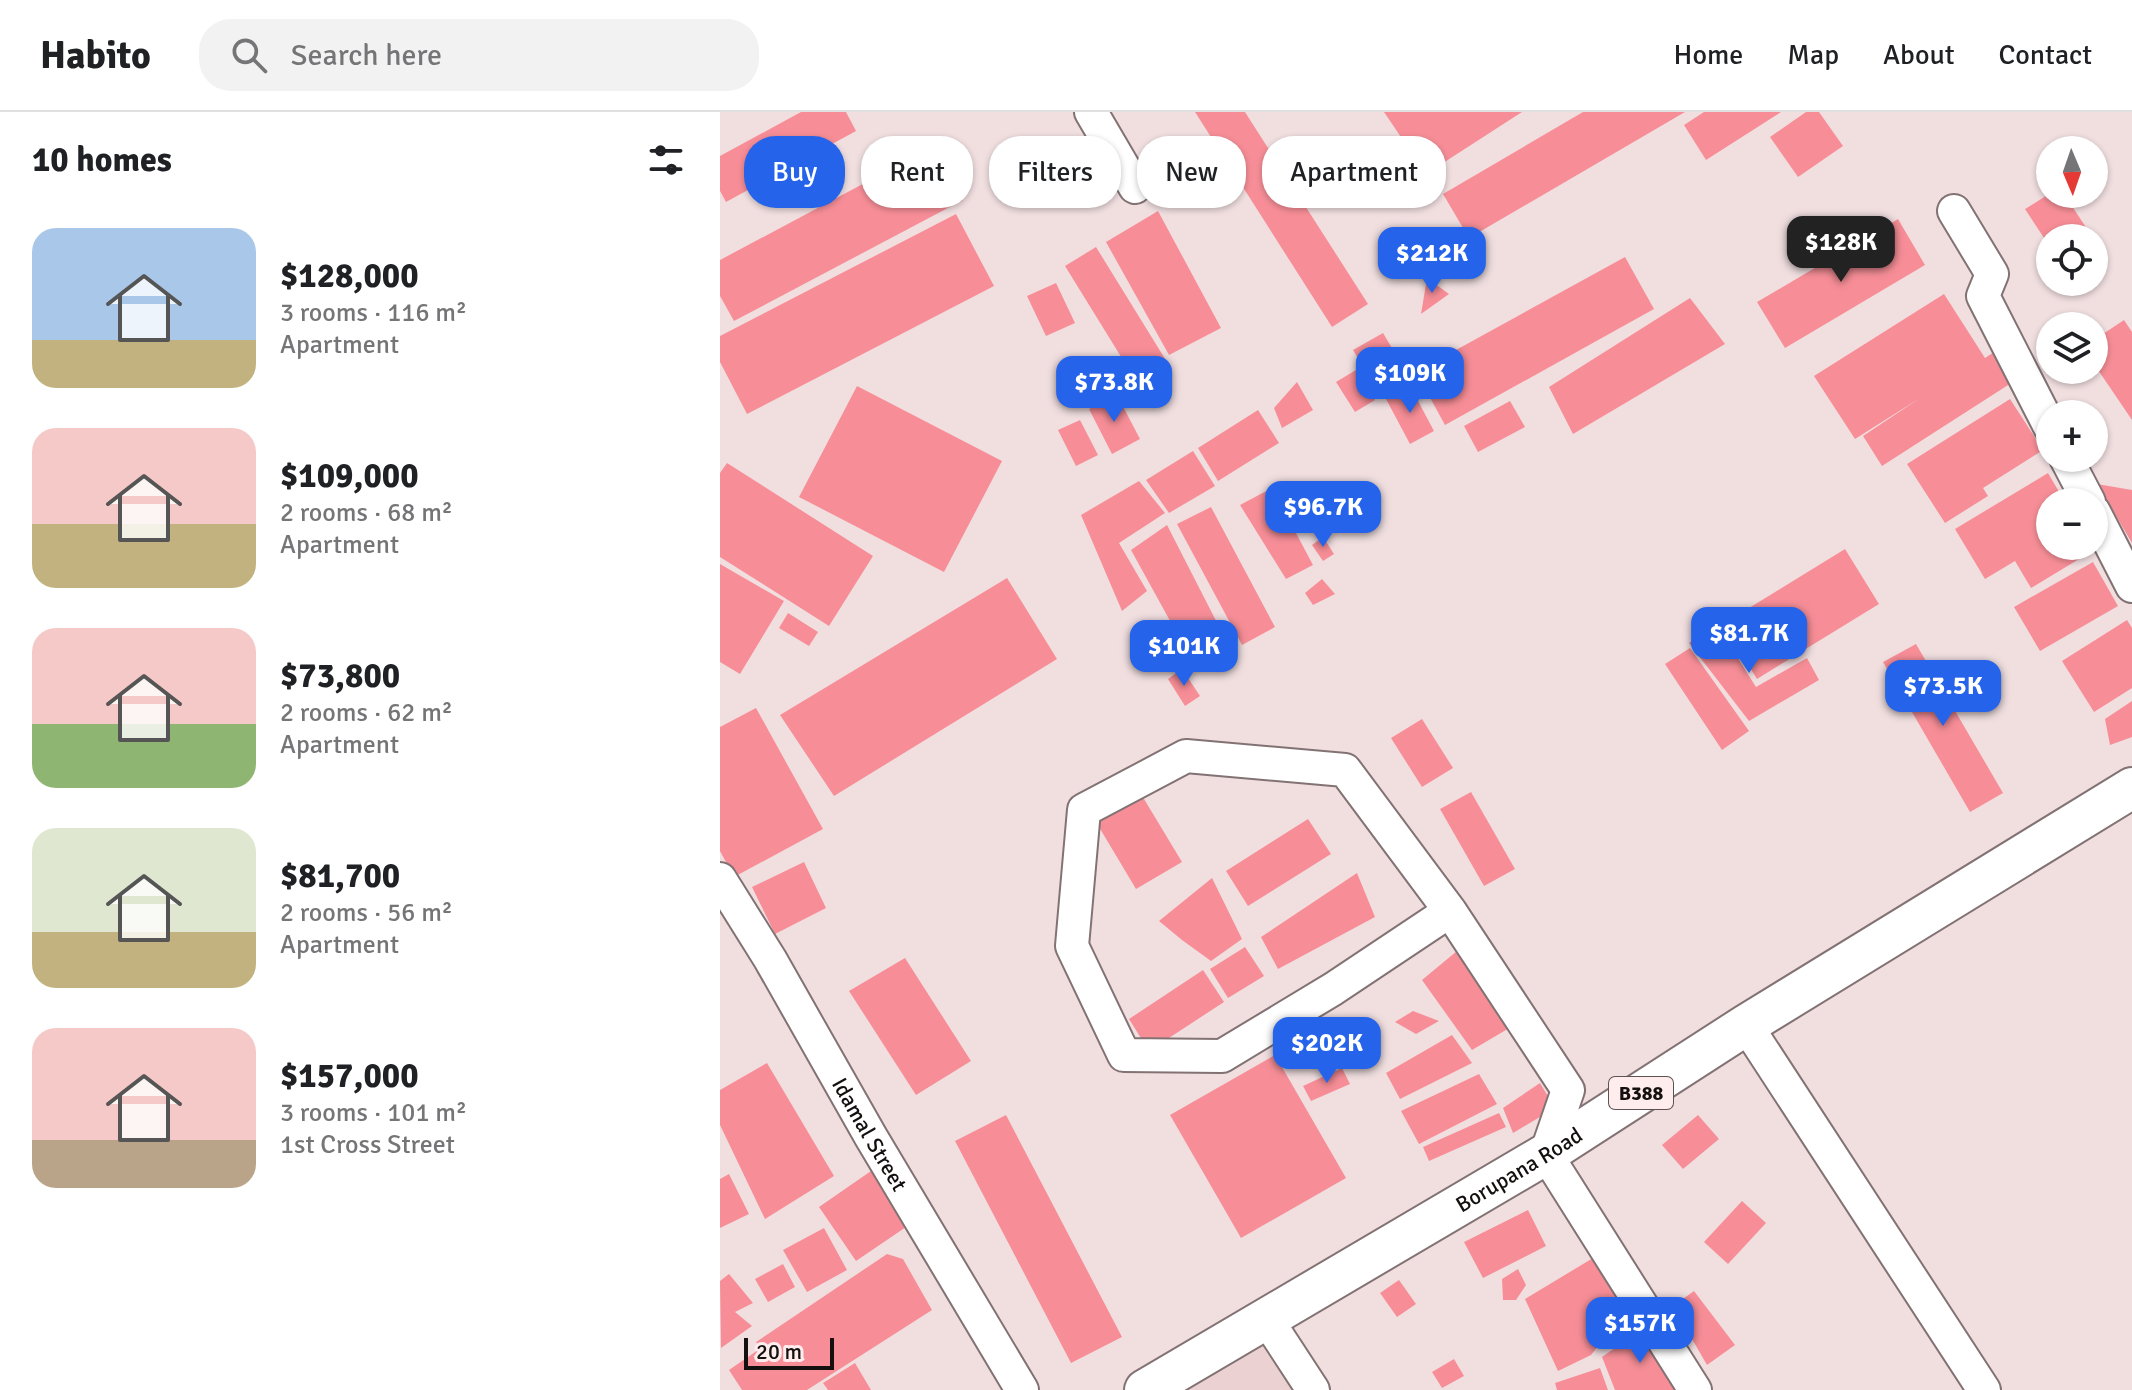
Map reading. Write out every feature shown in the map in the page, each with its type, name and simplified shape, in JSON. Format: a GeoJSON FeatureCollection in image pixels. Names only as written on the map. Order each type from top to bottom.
{"type":"FeatureCollection","features":[{"type":"Feature","properties":{"kind":"main road","name":"Borupana Road"},"geometry":{"type":"LineString","coordinates":[[1145,1390],[1546,1154],[1746,1025],[2132,788]]}},
{"type":"Feature","properties":{"kind":"street"},"geometry":{"type":"LineString","coordinates":[[1091,112],[1135,187]]}},
{"type":"Feature","properties":{"kind":"street"},"geometry":{"type":"LineString","coordinates":[[1954,211],[1992,274],[1983,296],[2036,400]]}},
{"type":"Feature","properties":{"kind":"street"},"geometry":{"type":"LineString","coordinates":[[2108,539],[2132,586]]}},
{"type":"Feature","properties":{"kind":"street"},"geometry":{"type":"LineString","coordinates":[[1450,911],[1333,989],[1222,1056],[1124,1055],[1072,946],[1084,810],[1186,756],[1345,770],[1450,911],[1568,1090],[1546,1154],[1695,1390]]}},
{"type":"Feature","properties":{"kind":"street","name":"Idamal Street"},"geometry":{"type":"LineString","coordinates":[[720,879],[1022,1390]]}},
{"type":"Feature","properties":{"kind":"street"},"geometry":{"type":"LineString","coordinates":[[1746,1025],[1984,1390]]}},
{"type":"Feature","properties":{"kind":"street"},"geometry":{"type":"LineString","coordinates":[[1266,1318],[1313,1390]]}},
{"type":"Feature","properties":{"kind":"shaded area"},"geometry":{"type":"Polygon","coordinates":[[[1266,1318],[1313,1390],[1145,1390],[1266,1318]]]}},
{"type":"Feature","properties":{"kind":"building"},"geometry":{"type":"Polygon","coordinates":[[[801,112],[846,112],[856,131],[845,137],[757,136],[801,112]]]}},
{"type":"Feature","properties":{"kind":"building"},"geometry":{"type":"Polygon","coordinates":[[[1195,112],[1245,112],[1262,139],[1262,208],[1306,208],[1368,304],[1332,327],[1246,192],[1246,136],[1210,136],[1195,112]]]}},
{"type":"Feature","properties":{"kind":"building"},"geometry":{"type":"Polygon","coordinates":[[[1384,112],[1522,112],[1446,161],[1446,136],[1400,136],[1384,112]]]}},
{"type":"Feature","properties":{"kind":"building"},"geometry":{"type":"Polygon","coordinates":[[[1583,112],[1685,112],[1469,238],[1446,199],[1446,192],[1583,112]]]}},
{"type":"Feature","properties":{"kind":"building"},"geometry":{"type":"Polygon","coordinates":[[[1704,112],[1781,112],[1706,160],[1684,125],[1704,112]]]}},
{"type":"Feature","properties":{"kind":"building"},"geometry":{"type":"Polygon","coordinates":[[[1806,112],[1819,112],[1843,146],[1798,177],[1770,137],[1806,112]]]}},
{"type":"Feature","properties":{"kind":"building"},"geometry":{"type":"Polygon","coordinates":[[[744,143],[744,192],[726,202],[720,191],[720,156],[744,143]]]}},
{"type":"Feature","properties":{"kind":"building"},"geometry":{"type":"Polygon","coordinates":[[[861,185],[861,208],[948,208],[734,321],[720,296],[720,260],[818,208],[845,208],[845,193],[861,185]]]}},
{"type":"Feature","properties":{"kind":"building"},"geometry":{"type":"Polygon","coordinates":[[[2036,202],[2036,208],[2073,208],[2084,224],[2036,226],[2025,209],[2036,202]]]}},
{"type":"Feature","properties":{"kind":"building"},"geometry":{"type":"Polygon","coordinates":[[[1158,211],[1221,328],[1169,355],[1106,242],[1158,211]]]}},
{"type":"Feature","properties":{"kind":"building"},"geometry":{"type":"Polygon","coordinates":[[[956,214],[994,286],[747,414],[720,362],[720,336],[956,214]]]}},
{"type":"Feature","properties":{"kind":"building"},"geometry":{"type":"Polygon","coordinates":[[[1898,219],[1925,265],[1785,348],[1757,302],[1898,219]]]}},
{"type":"Feature","properties":{"kind":"building"},"geometry":{"type":"Polygon","coordinates":[[[1096,247],[1167,362],[1136,381],[1065,266],[1096,247]]]}},
{"type":"Feature","properties":{"kind":"building"},"geometry":{"type":"Polygon","coordinates":[[[1625,257],[1654,309],[1445,425],[1416,372],[1625,257]]]}},
{"type":"Feature","properties":{"kind":"building"},"geometry":{"type":"Polygon","coordinates":[[[1427,278],[1449,294],[1421,314],[1427,278]]]}},
{"type":"Feature","properties":{"kind":"building"},"geometry":{"type":"Polygon","coordinates":[[[1056,283],[1075,323],[1046,336],[1027,296],[1056,283]]]}},
{"type":"Feature","properties":{"kind":"building"},"geometry":{"type":"Polygon","coordinates":[[[1944,294],[1985,358],[2000,348],[2019,378],[1882,466],[1863,436],[1920,398],[1855,439],[1814,376],[1944,294]]]}},
{"type":"Feature","properties":{"kind":"building"},"geometry":{"type":"Polygon","coordinates":[[[1690,298],[1725,344],[1573,434],[1549,387],[1690,298]]]}},
{"type":"Feature","properties":{"kind":"building"},"geometry":{"type":"Polygon","coordinates":[[[2124,320],[2132,332],[2132,420],[2108,384],[2108,331],[2124,320]]]}},
{"type":"Feature","properties":{"kind":"building"},"geometry":{"type":"Polygon","coordinates":[[[1383,333],[1408,375],[1378,392],[1353,350],[1383,333]]]}},
{"type":"Feature","properties":{"kind":"building"},"geometry":{"type":"Polygon","coordinates":[[[1356,370],[1375,400],[1355,412],[1336,382],[1356,370]]]}},
{"type":"Feature","properties":{"kind":"building"},"geometry":{"type":"Polygon","coordinates":[[[1297,382],[1313,410],[1282,428],[1274,408],[1297,382]]]}},
{"type":"Feature","properties":{"kind":"building"},"geometry":{"type":"Polygon","coordinates":[[[857,386],[1002,461],[944,572],[799,497],[857,386]]]}},
{"type":"Feature","properties":{"kind":"building"},"geometry":{"type":"Polygon","coordinates":[[[1410,386],[1434,431],[1410,444],[1386,399],[1410,386]]]}},
{"type":"Feature","properties":{"kind":"building"},"geometry":{"type":"Polygon","coordinates":[[[1117,395],[1140,439],[1112,454],[1089,409],[1117,395]]]}},
{"type":"Feature","properties":{"kind":"building"},"geometry":{"type":"Polygon","coordinates":[[[2010,399],[2036,439],[2036,454],[1983,488],[1988,496],[1945,523],[1907,464],[2010,399]]]}},
{"type":"Feature","properties":{"kind":"building"},"geometry":{"type":"Polygon","coordinates":[[[1510,401],[1525,427],[1478,452],[1464,426],[1510,401]]]}},
{"type":"Feature","properties":{"kind":"building"},"geometry":{"type":"Polygon","coordinates":[[[1258,410],[1279,443],[1218,481],[1198,448],[1258,410]]]}},
{"type":"Feature","properties":{"kind":"building"},"geometry":{"type":"Polygon","coordinates":[[[1080,420],[1098,455],[1076,466],[1058,430],[1080,420]]]}},
{"type":"Feature","properties":{"kind":"building"},"geometry":{"type":"Polygon","coordinates":[[[1193,451],[1215,486],[1169,513],[1146,480],[1193,451]]]}},
{"type":"Feature","properties":{"kind":"building"},"geometry":{"type":"Polygon","coordinates":[[[727,463],[873,556],[829,626],[720,557],[720,473],[727,463]]]}},
{"type":"Feature","properties":{"kind":"building"},"geometry":{"type":"Polygon","coordinates":[[[2048,473],[2057,488],[2036,488],[2036,560],[2077,560],[2031,588],[2015,561],[1985,579],[1955,529],[2048,473]]]}},
{"type":"Feature","properties":{"kind":"building"},"geometry":{"type":"Polygon","coordinates":[[[1139,481],[1165,513],[1119,543],[1147,591],[1122,611],[1081,515],[1139,481]]]}},
{"type":"Feature","properties":{"kind":"building"},"geometry":{"type":"Polygon","coordinates":[[[2097,484],[2132,490],[2132,543],[2108,503],[2108,488],[2099,488],[2097,484]]]}},
{"type":"Feature","properties":{"kind":"building"},"geometry":{"type":"Polygon","coordinates":[[[1272,488],[1313,565],[1286,579],[1240,505],[1272,488]]]}},
{"type":"Feature","properties":{"kind":"building"},"geometry":{"type":"Polygon","coordinates":[[[1211,507],[1275,627],[1242,645],[1177,524],[1211,507]]]}},
{"type":"Feature","properties":{"kind":"building"},"geometry":{"type":"Polygon","coordinates":[[[1167,525],[1231,650],[1196,668],[1131,550],[1167,525]]]}},
{"type":"Feature","properties":{"kind":"building"},"geometry":{"type":"Polygon","coordinates":[[[1323,537],[1334,554],[1323,561],[1312,545],[1323,537]]]}},
{"type":"Feature","properties":{"kind":"building"},"geometry":{"type":"Polygon","coordinates":[[[1845,549],[1879,604],[1757,679],[1723,624],[1845,549]]]}},
{"type":"Feature","properties":{"kind":"building"},"geometry":{"type":"Polygon","coordinates":[[[2093,562],[2118,606],[2040,651],[2014,607],[2093,562]]]}},
{"type":"Feature","properties":{"kind":"building"},"geometry":{"type":"Polygon","coordinates":[[[720,564],[784,601],[740,674],[720,662],[720,564]]]}},
{"type":"Feature","properties":{"kind":"building"},"geometry":{"type":"Polygon","coordinates":[[[1007,578],[1057,659],[834,796],[780,715],[1007,578]]]}},
{"type":"Feature","properties":{"kind":"building"},"geometry":{"type":"Polygon","coordinates":[[[1322,579],[1335,594],[1313,605],[1305,593],[1322,579]]]}},
{"type":"Feature","properties":{"kind":"building"},"geometry":{"type":"Polygon","coordinates":[[[788,613],[818,632],[809,646],[779,628],[788,613]]]}},
{"type":"Feature","properties":{"kind":"building"},"geometry":{"type":"Polygon","coordinates":[[[2127,620],[2132,628],[2132,688],[2094,712],[2062,661],[2127,620]]]}},
{"type":"Feature","properties":{"kind":"building"},"geometry":{"type":"Polygon","coordinates":[[[1715,622],[1756,687],[1807,658],[1819,680],[1749,721],[1689,643],[1715,622]]]}},
{"type":"Feature","properties":{"kind":"building"},"geometry":{"type":"Polygon","coordinates":[[[1916,644],[2003,793],[1970,812],[1883,662],[1916,644]]]}},
{"type":"Feature","properties":{"kind":"building"},"geometry":{"type":"Polygon","coordinates":[[[1690,648],[1749,731],[1722,750],[1665,664],[1690,648]]]}},
{"type":"Feature","properties":{"kind":"building"},"geometry":{"type":"Polygon","coordinates":[[[1182,669],[1200,696],[1185,706],[1168,679],[1182,669]]]}},
{"type":"Feature","properties":{"kind":"building"},"geometry":{"type":"Polygon","coordinates":[[[2132,701],[2132,737],[2110,745],[2105,719],[2132,701]]]}},
{"type":"Feature","properties":{"kind":"building"},"geometry":{"type":"Polygon","coordinates":[[[756,708],[823,829],[734,877],[720,851],[720,727],[756,708]]]}},
{"type":"Feature","properties":{"kind":"building"},"geometry":{"type":"Polygon","coordinates":[[[1422,719],[1453,768],[1422,787],[1391,738],[1422,719]]]}},
{"type":"Feature","properties":{"kind":"building"},"geometry":{"type":"Polygon","coordinates":[[[1471,792],[1515,869],[1484,886],[1440,809],[1471,792]]]}},
{"type":"Feature","properties":{"kind":"building"},"geometry":{"type":"Polygon","coordinates":[[[1141,794],[1182,862],[1136,889],[1096,822],[1141,794]]]}},
{"type":"Feature","properties":{"kind":"building"},"geometry":{"type":"Polygon","coordinates":[[[1308,819],[1331,854],[1248,906],[1226,871],[1308,819]]]}},
{"type":"Feature","properties":{"kind":"building"},"geometry":{"type":"Polygon","coordinates":[[[804,862],[826,908],[775,934],[752,887],[804,862]]]}},
{"type":"Feature","properties":{"kind":"building"},"geometry":{"type":"Polygon","coordinates":[[[1357,873],[1375,917],[1278,969],[1261,937],[1357,873]]]}},
{"type":"Feature","properties":{"kind":"building"},"geometry":{"type":"Polygon","coordinates":[[[1212,878],[1242,939],[1211,961],[1159,921],[1212,878]]]}},
{"type":"Feature","properties":{"kind":"building"},"geometry":{"type":"Polygon","coordinates":[[[1245,947],[1264,976],[1228,998],[1210,969],[1245,947]]]}},
{"type":"Feature","properties":{"kind":"building"},"geometry":{"type":"Polygon","coordinates":[[[1457,951],[1511,1027],[1472,1050],[1422,980],[1457,951]]]}},
{"type":"Feature","properties":{"kind":"building"},"geometry":{"type":"Polygon","coordinates":[[[905,958],[971,1061],[916,1095],[849,991],[905,958]]]}},
{"type":"Feature","properties":{"kind":"building"},"geometry":{"type":"Polygon","coordinates":[[[1203,970],[1224,1002],[1149,1051],[1129,1019],[1203,970]]]}},
{"type":"Feature","properties":{"kind":"building"},"geometry":{"type":"Polygon","coordinates":[[[1413,1011],[1439,1021],[1416,1034],[1395,1022],[1413,1011]]]}},
{"type":"Feature","properties":{"kind":"building"},"geometry":{"type":"Polygon","coordinates":[[[1452,1035],[1472,1063],[1400,1099],[1386,1073],[1452,1035]]]}},
{"type":"Feature","properties":{"kind":"building"},"geometry":{"type":"Polygon","coordinates":[[[1275,1055],[1346,1178],[1241,1238],[1170,1115],[1275,1055]]]}},
{"type":"Feature","properties":{"kind":"building"},"geometry":{"type":"Polygon","coordinates":[[[767,1063],[834,1176],[765,1219],[720,1125],[720,1090],[767,1063]]]}},
{"type":"Feature","properties":{"kind":"building"},"geometry":{"type":"Polygon","coordinates":[[[1342,1068],[1350,1084],[1311,1101],[1303,1086],[1342,1068]]]}},
{"type":"Feature","properties":{"kind":"building"},"geometry":{"type":"Polygon","coordinates":[[[1479,1074],[1497,1104],[1419,1144],[1401,1111],[1479,1074]]]}},
{"type":"Feature","properties":{"kind":"building"},"geometry":{"type":"Polygon","coordinates":[[[1540,1083],[1555,1108],[1513,1133],[1503,1108],[1540,1083]]]}},
{"type":"Feature","properties":{"kind":"building"},"geometry":{"type":"Polygon","coordinates":[[[1499,1113],[1506,1127],[1429,1161],[1423,1147],[1499,1113]]]}},
{"type":"Feature","properties":{"kind":"building"},"geometry":{"type":"Polygon","coordinates":[[[1006,1115],[1122,1337],[1071,1363],[955,1141],[1006,1115]]]}},
{"type":"Feature","properties":{"kind":"building"},"geometry":{"type":"Polygon","coordinates":[[[1698,1115],[1719,1139],[1683,1169],[1662,1145],[1698,1115]]]}},
{"type":"Feature","properties":{"kind":"building"},"geometry":{"type":"Polygon","coordinates":[[[871,1171],[909,1225],[856,1261],[819,1207],[871,1171]]]}},
{"type":"Feature","properties":{"kind":"building"},"geometry":{"type":"Polygon","coordinates":[[[729,1174],[749,1214],[720,1228],[720,1179],[729,1174]]]}},
{"type":"Feature","properties":{"kind":"building"},"geometry":{"type":"Polygon","coordinates":[[[1742,1201],[1766,1223],[1728,1264],[1704,1242],[1742,1201]]]}},
{"type":"Feature","properties":{"kind":"building"},"geometry":{"type":"Polygon","coordinates":[[[1528,1210],[1546,1246],[1483,1278],[1464,1242],[1528,1210]]]}},
{"type":"Feature","properties":{"kind":"building"},"geometry":{"type":"Polygon","coordinates":[[[824,1228],[847,1270],[807,1292],[783,1250],[824,1228]]]}},
{"type":"Feature","properties":{"kind":"building"},"geometry":{"type":"Polygon","coordinates":[[[887,1254],[903,1259],[932,1310],[807,1390],[742,1390],[729,1370],[761,1348],[756,1342],[887,1254]]]}},
{"type":"Feature","properties":{"kind":"building"},"geometry":{"type":"Polygon","coordinates":[[[1598,1255],[1628,1285],[1603,1307],[1610,1331],[1591,1355],[1558,1371],[1525,1299],[1598,1255]]]}},
{"type":"Feature","properties":{"kind":"building"},"geometry":{"type":"Polygon","coordinates":[[[783,1264],[795,1287],[768,1302],[755,1279],[783,1264]]]}},
{"type":"Feature","properties":{"kind":"building"},"geometry":{"type":"Polygon","coordinates":[[[1518,1269],[1526,1285],[1516,1300],[1503,1300],[1502,1279],[1518,1269]]]}},
{"type":"Feature","properties":{"kind":"building"},"geometry":{"type":"Polygon","coordinates":[[[729,1274],[753,1303],[735,1312],[752,1326],[721,1348],[720,1281],[729,1274]]]}},
{"type":"Feature","properties":{"kind":"building"},"geometry":{"type":"Polygon","coordinates":[[[1399,1280],[1416,1304],[1397,1317],[1380,1293],[1399,1280]]]}},
{"type":"Feature","properties":{"kind":"building"},"geometry":{"type":"Polygon","coordinates":[[[1694,1291],[1735,1345],[1707,1365],[1673,1306],[1694,1291]]]}},
{"type":"Feature","properties":{"kind":"building"},"geometry":{"type":"Polygon","coordinates":[[[1649,1324],[1681,1390],[1615,1390],[1602,1357],[1649,1324]]]}},
{"type":"Feature","properties":{"kind":"building"},"geometry":{"type":"Polygon","coordinates":[[[1454,1359],[1464,1376],[1442,1388],[1432,1372],[1454,1359]]]}},
{"type":"Feature","properties":{"kind":"building"},"geometry":{"type":"Polygon","coordinates":[[[855,1363],[871,1390],[828,1390],[823,1383],[855,1363]]]}},
{"type":"Feature","properties":{"kind":"building"},"geometry":{"type":"Polygon","coordinates":[[[1600,1368],[1608,1390],[1557,1390],[1555,1383],[1600,1368]]]}}]}
